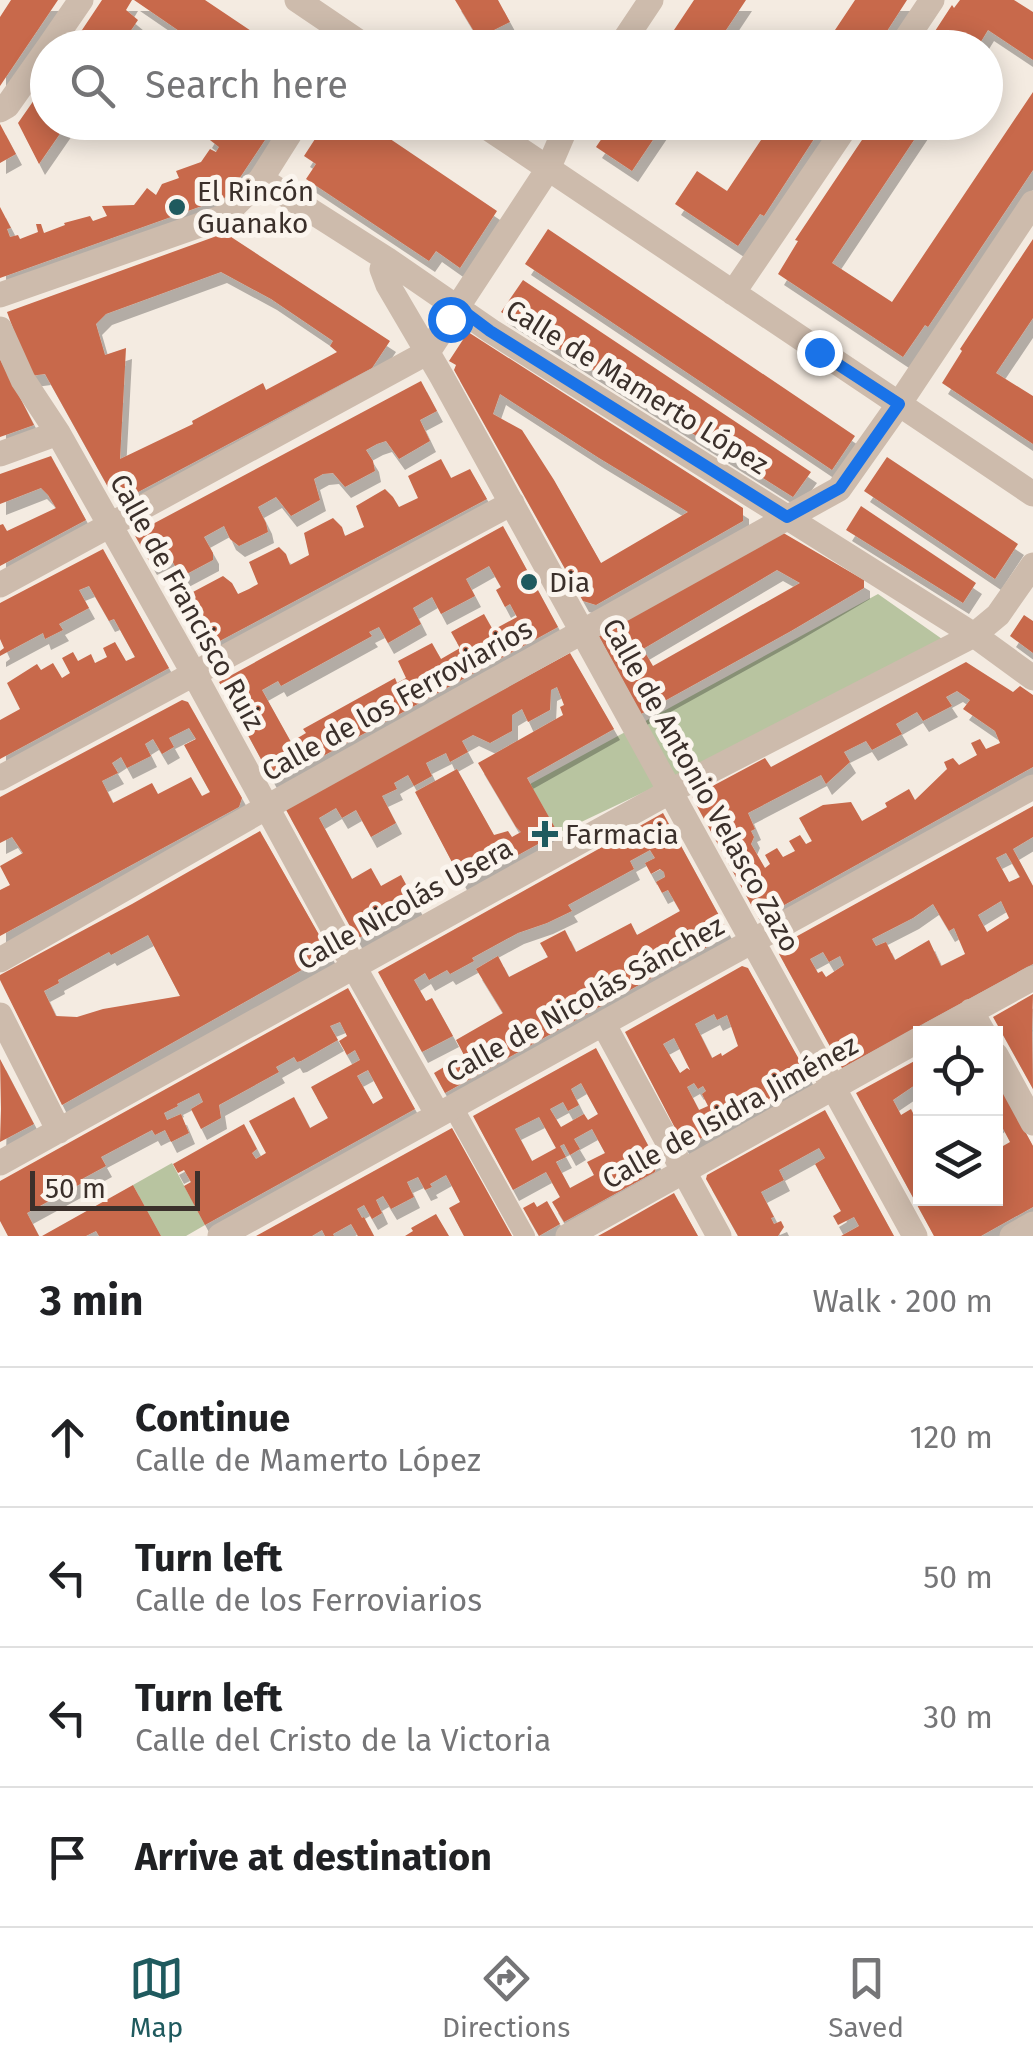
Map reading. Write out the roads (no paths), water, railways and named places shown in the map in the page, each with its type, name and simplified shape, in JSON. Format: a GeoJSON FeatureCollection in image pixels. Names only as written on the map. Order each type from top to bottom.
{"type":"FeatureCollection","features":[{"type":"Feature","properties":{"kind":"street"},"geometry":{"type":"LineString","coordinates":[[60,30],[81,0]]}},
{"type":"Feature","properties":{"kind":"street"},"geometry":{"type":"LineString","coordinates":[[297,0],[337,30]]}},
{"type":"Feature","properties":{"kind":"street"},"geometry":{"type":"LineString","coordinates":[[632,30],[651,0]]}},
{"type":"Feature","properties":{"kind":"street"},"geometry":{"type":"LineString","coordinates":[[912,30],[932,0]]}},
{"type":"Feature","properties":{"kind":"street"},"geometry":{"type":"LineString","coordinates":[[0,110],[30,73]]}},
{"type":"Feature","properties":{"kind":"street"},"geometry":{"type":"LineString","coordinates":[[0,295],[223,217],[261,179],[286,140]]}},
{"type":"Feature","properties":{"kind":"street"},"geometry":{"type":"LineString","coordinates":[[506,140],[1033,494]]}},
{"type":"Feature","properties":{"kind":"street"},"geometry":{"type":"LineString","coordinates":[[0,585],[428,352],[548,169],[560,140]]}},
{"type":"Feature","properties":{"kind":"street"},"geometry":{"type":"LineString","coordinates":[[734,293],[837,140]]}},
{"type":"Feature","properties":{"kind":"street","name":"Calle de Mamerto López"},"geometry":{"type":"LineString","coordinates":[[261,179],[490,331],[974,635],[1033,678]]}},
{"type":"Feature","properties":{"kind":"street","name":"Calle de los Ferroviarios"},"geometry":{"type":"LineString","coordinates":[[0,960],[840,488],[1033,203]]}},
{"type":"Feature","properties":{"kind":"street","name":"Calle de Antonio Velasco Zazo"},"geometry":{"type":"LineString","coordinates":[[388,260],[382,269],[388,284],[915,1236]]}},
{"type":"Feature","properties":{"kind":"street","name":"Calle de Francisco Ruiz"},"geometry":{"type":"LineString","coordinates":[[0,329],[23,380],[58,433],[194,674],[354,967],[525,1236]]}},
{"type":"Feature","properties":{"kind":"street"},"geometry":{"type":"LineString","coordinates":[[0,454],[58,433]]}},
{"type":"Feature","properties":{"kind":"street"},"geometry":{"type":"LineString","coordinates":[[0,778],[512,503]]}},
{"type":"Feature","properties":{"kind":"street","name":"Calle Nicolás Usera"},"geometry":{"type":"LineString","coordinates":[[0,1163],[670,791],[974,635],[998,615],[1033,565]]}},
{"type":"Feature","properties":{"kind":"street","name":"Calle de Nicolás Sánchez"},"geometry":{"type":"LineString","coordinates":[[220,1236],[1033,787]]}},
{"type":"Feature","properties":{"kind":"street"},"geometry":{"type":"LineString","coordinates":[[977,1022],[1033,978]]}},
{"type":"Feature","properties":{"kind":"street"},"geometry":{"type":"LineString","coordinates":[[0,1015],[58,1131]]}},
{"type":"Feature","properties":{"kind":"street"},"geometry":{"type":"LineString","coordinates":[[604,1024],[719,1236]]}},
{"type":"Feature","properties":{"kind":"street","name":"Calle de Isidra Jiménez"},"geometry":{"type":"LineString","coordinates":[[568,1236],[913,1044]]}},
{"type":"Feature","properties":{"kind":"street"},"geometry":{"type":"LineString","coordinates":[[1003,1068],[1033,1123]]}},
{"type":"Feature","properties":{"kind":"street"},"geometry":{"type":"LineString","coordinates":[[1012,1236],[1033,1224]]}},
{"type":"Feature","properties":{"kind":"place","name":"El Rincón Guanako"},"geometry":{"type":"Point","coordinates":[177,207]}},
{"type":"Feature","properties":{"kind":"place","name":"Dia"},"geometry":{"type":"Point","coordinates":[529,582]}},
{"type":"Feature","properties":{"kind":"place","name":"Farmacia"},"geometry":{"type":"Point","coordinates":[545,834]}}]}
